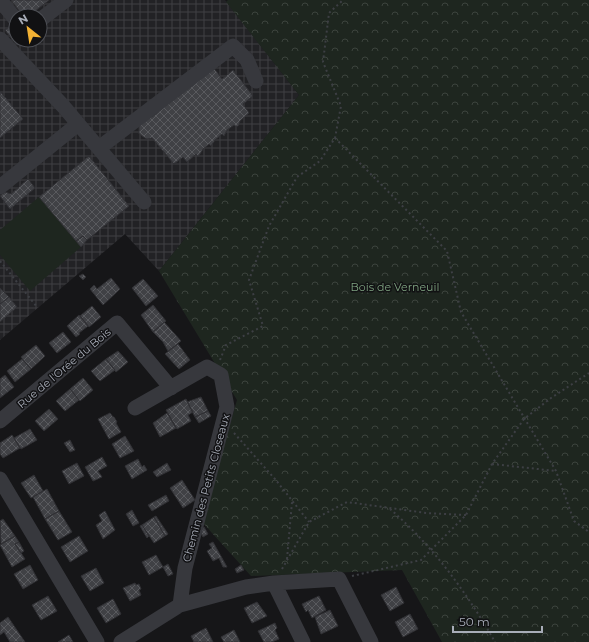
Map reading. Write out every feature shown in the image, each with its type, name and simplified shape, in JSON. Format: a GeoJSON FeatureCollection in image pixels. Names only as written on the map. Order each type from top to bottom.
{"type":"FeatureCollection","features":[{"type":"Feature","properties":{"kind":"street"},"geometry":{"type":"LineString","coordinates":[[0,0],[8,10]]}},
{"type":"Feature","properties":{"kind":"street"},"geometry":{"type":"LineString","coordinates":[[48,14],[66,0]]}},
{"type":"Feature","properties":{"kind":"street"},"geometry":{"type":"LineString","coordinates":[[0,39],[78,124],[144,202]]}},
{"type":"Feature","properties":{"kind":"street"},"geometry":{"type":"LineString","coordinates":[[99,148],[233,46],[247,60],[256,81]]}},
{"type":"Feature","properties":{"kind":"street"},"geometry":{"type":"LineString","coordinates":[[0,187],[78,124]]}},
{"type":"Feature","properties":{"kind":"street","name":"Rue de l'Orée du Bois"},"geometry":{"type":"LineString","coordinates":[[0,421],[117,323],[171,388]]}},
{"type":"Feature","properties":{"kind":"street"},"geometry":{"type":"LineString","coordinates":[[135,408],[207,367],[215,372]]}},
{"type":"Feature","properties":{"kind":"street","name":"Chemin des Petits Closeaux"},"geometry":{"type":"LineString","coordinates":[[180,605],[185,568],[227,407],[221,375],[215,372]]}},
{"type":"Feature","properties":{"kind":"street"},"geometry":{"type":"LineString","coordinates":[[0,479],[97,642]]}},
{"type":"Feature","properties":{"kind":"street"},"geometry":{"type":"LineString","coordinates":[[121,642],[180,605],[246,587],[274,583],[339,579],[371,642]]}},
{"type":"Feature","properties":{"kind":"street"},"geometry":{"type":"LineString","coordinates":[[274,583],[303,642]]}},
{"type":"Feature","properties":{"kind":"path"},"geometry":{"type":"LineString","coordinates":[[215,372],[226,345],[263,326],[249,280],[267,233],[296,177],[320,161],[335,138],[341,106],[323,62],[329,13],[343,0]]}},
{"type":"Feature","properties":{"kind":"path"},"geometry":{"type":"LineString","coordinates":[[335,138],[446,251],[461,312],[556,471],[574,521],[589,532]]}},
{"type":"Feature","properties":{"kind":"path"},"geometry":{"type":"LineString","coordinates":[[0,261],[37,307]]}},
{"type":"Feature","properties":{"kind":"path"},"geometry":{"type":"LineString","coordinates":[[339,579],[421,560],[466,515],[492,464],[524,419],[551,398],[589,373]]}},
{"type":"Feature","properties":{"kind":"path"},"geometry":{"type":"LineString","coordinates":[[223,422],[275,479],[309,522]]}},
{"type":"Feature","properties":{"kind":"path"},"geometry":{"type":"LineString","coordinates":[[492,464],[556,471]]}},
{"type":"Feature","properties":{"kind":"path"},"geometry":{"type":"LineString","coordinates":[[286,561],[292,502]]}},
{"type":"Feature","properties":{"kind":"path"},"geometry":{"type":"LineString","coordinates":[[274,583],[309,522],[347,502],[389,509],[466,515]]}},
{"type":"Feature","properties":{"kind":"path"},"geometry":{"type":"LineString","coordinates":[[389,509],[414,530],[431,550],[478,614],[495,642]]}},
{"type":"Feature","properties":{"kind":"shaded area"},"geometry":{"type":"Polygon","coordinates":[[[0,0],[225,0],[299,95],[159,271],[125,234],[0,340],[0,0]]]}},
{"type":"Feature","properties":{"kind":"green space","name":"Bois de Verneuil"},"geometry":{"type":"Polygon","coordinates":[[[228,0],[589,0],[589,642],[442,642],[402,570],[251,576],[202,522],[237,400],[159,271],[299,95],[226,2],[228,0]]]}},
{"type":"Feature","properties":{"kind":"green space"},"geometry":{"type":"Polygon","coordinates":[[[39,197],[81,247],[30,291],[0,255],[0,230],[39,197]]]}},
{"type":"Feature","properties":{"kind":"building"},"geometry":{"type":"Polygon","coordinates":[[[11,0],[49,0],[39,8],[17,8],[11,0]]]}},
{"type":"Feature","properties":{"kind":"building"},"geometry":{"type":"Polygon","coordinates":[[[213,67],[222,79],[233,70],[253,96],[243,104],[249,113],[240,121],[239,125],[236,127],[234,125],[227,130],[224,136],[222,134],[211,146],[209,144],[203,149],[198,157],[196,154],[187,162],[183,157],[174,164],[152,138],[147,139],[139,134],[139,126],[149,114],[152,117],[213,67]]]}},
{"type":"Feature","properties":{"kind":"building"},"geometry":{"type":"Polygon","coordinates":[[[0,91],[23,119],[0,138],[0,91]]]}},
{"type":"Feature","properties":{"kind":"building"},"geometry":{"type":"Polygon","coordinates":[[[89,156],[129,206],[87,240],[83,236],[76,241],[39,197],[89,156]]]}},
{"type":"Feature","properties":{"kind":"building"},"geometry":{"type":"Polygon","coordinates":[[[28,179],[35,188],[10,209],[0,196],[5,192],[11,194],[28,179]]]}},
{"type":"Feature","properties":{"kind":"building"},"geometry":{"type":"Polygon","coordinates":[[[83,236],[87,240],[81,247],[76,241],[83,236]]]}},
{"type":"Feature","properties":{"kind":"building"},"geometry":{"type":"Polygon","coordinates":[[[83,274],[86,277],[83,280],[79,276],[83,274]]]}},
{"type":"Feature","properties":{"kind":"building"},"geometry":{"type":"Polygon","coordinates":[[[111,278],[120,289],[103,305],[90,289],[94,285],[97,289],[111,278]]]}},
{"type":"Feature","properties":{"kind":"building"},"geometry":{"type":"Polygon","coordinates":[[[143,279],[158,296],[146,306],[132,288],[143,279]]]}},
{"type":"Feature","properties":{"kind":"building"},"geometry":{"type":"Polygon","coordinates":[[[0,288],[9,297],[0,304],[0,288]]]}},
{"type":"Feature","properties":{"kind":"building"},"geometry":{"type":"Polygon","coordinates":[[[9,297],[17,307],[0,322],[0,304],[9,297]]]}},
{"type":"Feature","properties":{"kind":"building"},"geometry":{"type":"Polygon","coordinates":[[[153,305],[166,321],[153,332],[141,315],[153,305]]]}},
{"type":"Feature","properties":{"kind":"building"},"geometry":{"type":"Polygon","coordinates":[[[92,306],[101,317],[89,327],[80,316],[92,306]]]}},
{"type":"Feature","properties":{"kind":"building"},"geometry":{"type":"Polygon","coordinates":[[[79,315],[88,326],[76,337],[67,326],[79,315]]]}},
{"type":"Feature","properties":{"kind":"building"},"geometry":{"type":"Polygon","coordinates":[[[164,322],[181,341],[168,351],[163,342],[153,332],[164,322]]]}},
{"type":"Feature","properties":{"kind":"building"},"geometry":{"type":"Polygon","coordinates":[[[63,332],[71,342],[57,353],[49,343],[63,332]]]}},
{"type":"Feature","properties":{"kind":"building"},"geometry":{"type":"Polygon","coordinates":[[[178,344],[190,360],[179,369],[165,354],[178,344]]]}},
{"type":"Feature","properties":{"kind":"building"},"geometry":{"type":"Polygon","coordinates":[[[36,345],[45,356],[31,369],[21,357],[36,345]]]}},
{"type":"Feature","properties":{"kind":"building"},"geometry":{"type":"Polygon","coordinates":[[[118,351],[128,362],[116,372],[106,359],[118,351]]]}},
{"type":"Feature","properties":{"kind":"building"},"geometry":{"type":"Polygon","coordinates":[[[22,359],[31,369],[15,382],[7,371],[22,359]]]}},
{"type":"Feature","properties":{"kind":"building"},"geometry":{"type":"Polygon","coordinates":[[[106,359],[115,370],[100,381],[91,371],[106,359]]]}},
{"type":"Feature","properties":{"kind":"building"},"geometry":{"type":"Polygon","coordinates":[[[5,375],[14,387],[0,398],[0,379],[5,375]]]}},
{"type":"Feature","properties":{"kind":"building"},"geometry":{"type":"Polygon","coordinates":[[[83,378],[93,390],[80,401],[70,389],[83,378]]]}},
{"type":"Feature","properties":{"kind":"building"},"geometry":{"type":"Polygon","coordinates":[[[70,389],[79,400],[65,411],[56,401],[70,389]]]}},
{"type":"Feature","properties":{"kind":"building"},"geometry":{"type":"Polygon","coordinates":[[[201,397],[208,411],[195,417],[187,402],[201,397]]]}},
{"type":"Feature","properties":{"kind":"building"},"geometry":{"type":"Polygon","coordinates":[[[186,399],[193,412],[188,415],[191,421],[177,429],[166,410],[186,399]]]}},
{"type":"Feature","properties":{"kind":"building"},"geometry":{"type":"Polygon","coordinates":[[[49,409],[58,419],[44,431],[35,421],[49,409]]]}},
{"type":"Feature","properties":{"kind":"building"},"geometry":{"type":"Polygon","coordinates":[[[208,411],[211,416],[199,423],[195,417],[208,411]]]}},
{"type":"Feature","properties":{"kind":"building"},"geometry":{"type":"Polygon","coordinates":[[[110,413],[117,422],[116,423],[121,432],[109,439],[98,419],[110,413]]]}},
{"type":"Feature","properties":{"kind":"building"},"geometry":{"type":"Polygon","coordinates":[[[167,413],[176,428],[160,437],[153,423],[167,413]]]}},
{"type":"Feature","properties":{"kind":"building"},"geometry":{"type":"Polygon","coordinates":[[[30,429],[37,440],[21,449],[14,438],[30,429]]]}},
{"type":"Feature","properties":{"kind":"building"},"geometry":{"type":"Polygon","coordinates":[[[12,435],[20,448],[3,458],[0,454],[0,443],[12,435]]]}},
{"type":"Feature","properties":{"kind":"building"},"geometry":{"type":"Polygon","coordinates":[[[125,436],[134,451],[120,458],[112,444],[125,436]]]}},
{"type":"Feature","properties":{"kind":"building"},"geometry":{"type":"Polygon","coordinates":[[[70,440],[75,450],[70,452],[64,443],[70,440]]]}},
{"type":"Feature","properties":{"kind":"building"},"geometry":{"type":"Polygon","coordinates":[[[102,457],[107,466],[98,471],[102,477],[93,481],[85,467],[102,457]]]}},
{"type":"Feature","properties":{"kind":"building"},"geometry":{"type":"Polygon","coordinates":[[[138,459],[142,467],[144,465],[147,470],[132,479],[125,466],[138,459]]]}},
{"type":"Feature","properties":{"kind":"building"},"geometry":{"type":"Polygon","coordinates":[[[77,463],[84,476],[69,484],[62,471],[77,463]]]}},
{"type":"Feature","properties":{"kind":"building"},"geometry":{"type":"Polygon","coordinates":[[[167,463],[171,470],[157,477],[153,472],[167,463]]]}},
{"type":"Feature","properties":{"kind":"building"},"geometry":{"type":"Polygon","coordinates":[[[34,475],[43,491],[31,498],[21,483],[34,475]]]}},
{"type":"Feature","properties":{"kind":"building"},"geometry":{"type":"Polygon","coordinates":[[[182,480],[195,500],[183,508],[170,488],[182,480]]]}},
{"type":"Feature","properties":{"kind":"building"},"geometry":{"type":"Polygon","coordinates":[[[47,489],[59,511],[45,519],[33,497],[47,489]]]}},
{"type":"Feature","properties":{"kind":"building"},"geometry":{"type":"Polygon","coordinates":[[[166,495],[169,501],[152,511],[148,505],[166,495]]]}},
{"type":"Feature","properties":{"kind":"building"},"geometry":{"type":"Polygon","coordinates":[[[132,510],[139,523],[133,526],[126,514],[132,510]]]}},
{"type":"Feature","properties":{"kind":"building"},"geometry":{"type":"Polygon","coordinates":[[[59,511],[72,532],[58,540],[45,519],[59,511]]]}},
{"type":"Feature","properties":{"kind":"building"},"geometry":{"type":"Polygon","coordinates":[[[105,511],[115,530],[103,539],[96,525],[102,521],[99,515],[105,511]]]}},
{"type":"Feature","properties":{"kind":"building"},"geometry":{"type":"Polygon","coordinates":[[[156,516],[168,534],[165,536],[154,517],[156,516]]]}},
{"type":"Feature","properties":{"kind":"building"},"geometry":{"type":"Polygon","coordinates":[[[154,517],[165,536],[154,543],[142,525],[154,517]]]}},
{"type":"Feature","properties":{"kind":"building"},"geometry":{"type":"Polygon","coordinates":[[[3,519],[15,536],[1,544],[0,521],[3,519]]]}},
{"type":"Feature","properties":{"kind":"building"},"geometry":{"type":"Polygon","coordinates":[[[142,525],[149,536],[147,538],[140,526],[142,525]]]}},
{"type":"Feature","properties":{"kind":"building"},"geometry":{"type":"Polygon","coordinates":[[[204,527],[208,534],[203,537],[199,530],[204,527]]]}},
{"type":"Feature","properties":{"kind":"building"},"geometry":{"type":"Polygon","coordinates":[[[15,536],[19,542],[15,544],[25,559],[12,567],[0,545],[15,536]]]}},
{"type":"Feature","properties":{"kind":"building"},"geometry":{"type":"Polygon","coordinates":[[[79,536],[88,551],[70,562],[61,547],[79,536]]]}},
{"type":"Feature","properties":{"kind":"building"},"geometry":{"type":"Polygon","coordinates":[[[19,542],[24,551],[21,553],[15,544],[19,542]]]}},
{"type":"Feature","properties":{"kind":"building"},"geometry":{"type":"Polygon","coordinates":[[[213,542],[227,567],[223,567],[219,558],[213,561],[207,551],[212,548],[209,544],[213,542]]]}},
{"type":"Feature","properties":{"kind":"building"},"geometry":{"type":"Polygon","coordinates":[[[156,555],[163,567],[149,575],[142,562],[156,555]]]}},
{"type":"Feature","properties":{"kind":"building"},"geometry":{"type":"Polygon","coordinates":[[[168,564],[173,574],[168,576],[163,567],[168,564]]]}},
{"type":"Feature","properties":{"kind":"building"},"geometry":{"type":"Polygon","coordinates":[[[30,565],[38,580],[23,589],[14,574],[30,565]]]}},
{"type":"Feature","properties":{"kind":"building"},"geometry":{"type":"Polygon","coordinates":[[[241,565],[244,570],[237,573],[235,569],[241,565]]]}},
{"type":"Feature","properties":{"kind":"building"},"geometry":{"type":"Polygon","coordinates":[[[96,568],[104,583],[90,591],[81,576],[96,568]]]}},
{"type":"Feature","properties":{"kind":"building"},"geometry":{"type":"Polygon","coordinates":[[[135,583],[136,585],[139,584],[141,595],[130,601],[123,588],[135,583]]]}},
{"type":"Feature","properties":{"kind":"building"},"geometry":{"type":"Polygon","coordinates":[[[396,587],[404,603],[390,611],[381,595],[396,587]]]}},
{"type":"Feature","properties":{"kind":"building"},"geometry":{"type":"Polygon","coordinates":[[[48,596],[57,611],[41,620],[32,605],[48,596]]]}},
{"type":"Feature","properties":{"kind":"building"},"geometry":{"type":"Polygon","coordinates":[[[319,596],[326,610],[312,618],[308,610],[306,612],[302,604],[319,596]]]}},
{"type":"Feature","properties":{"kind":"building"},"geometry":{"type":"Polygon","coordinates":[[[113,599],[121,614],[106,623],[97,608],[113,599]]]}},
{"type":"Feature","properties":{"kind":"building"},"geometry":{"type":"Polygon","coordinates":[[[257,602],[267,616],[252,623],[244,608],[257,602]]]}},
{"type":"Feature","properties":{"kind":"building"},"geometry":{"type":"Polygon","coordinates":[[[330,610],[338,626],[321,634],[315,617],[330,610]]]}},
{"type":"Feature","properties":{"kind":"building"},"geometry":{"type":"Polygon","coordinates":[[[410,614],[418,629],[403,637],[395,622],[410,614]]]}},
{"type":"Feature","properties":{"kind":"building"},"geometry":{"type":"Polygon","coordinates":[[[8,617],[25,642],[10,642],[4,632],[0,635],[0,623],[8,617]]]}},
{"type":"Feature","properties":{"kind":"building"},"geometry":{"type":"Polygon","coordinates":[[[275,623],[277,628],[275,630],[279,639],[272,642],[264,642],[258,631],[275,623]]]}},
{"type":"Feature","properties":{"kind":"building"},"geometry":{"type":"Polygon","coordinates":[[[206,628],[213,642],[194,642],[191,636],[206,628]]]}},
{"type":"Feature","properties":{"kind":"building"},"geometry":{"type":"Polygon","coordinates":[[[234,630],[240,642],[224,642],[221,637],[234,630]]]}},
{"type":"Feature","properties":{"kind":"building"},"geometry":{"type":"Polygon","coordinates":[[[69,635],[73,642],[58,642],[69,635]]]}}]}
